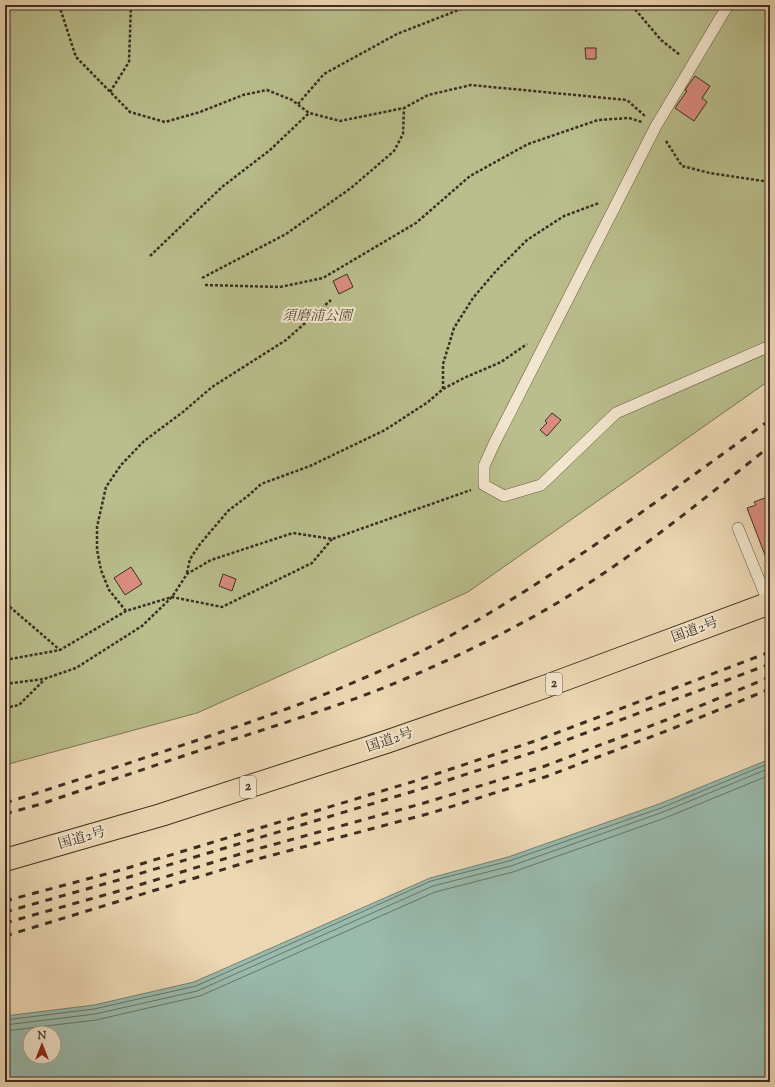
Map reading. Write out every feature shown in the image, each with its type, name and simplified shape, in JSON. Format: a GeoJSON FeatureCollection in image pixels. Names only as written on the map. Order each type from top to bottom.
{"type":"FeatureCollection","features":[{"type":"Feature","properties":{"kind":"highway","name":"国道2号"},"geometry":{"type":"LineString","coordinates":[[5,860],[153,818],[386,742],[544,687],[769,603]]}},
{"type":"Feature","properties":{"kind":"lane"},"geometry":{"type":"LineString","coordinates":[[728,5],[656,126],[494,444],[484,466],[484,485],[504,496],[541,485],[616,414],[770,346]]}},
{"type":"Feature","properties":{"kind":"lane"},"geometry":{"type":"LineString","coordinates":[[738,528],[769,603]]}},
{"type":"Feature","properties":{"kind":"path"},"geometry":{"type":"LineString","coordinates":[[59,5],[76,57],[130,112],[165,122],[200,112],[243,95],[267,90],[292,100],[309,113],[340,121],[404,108],[428,95],[471,85],[627,100],[656,126],[682,166],[710,174],[770,182]]}},
{"type":"Feature","properties":{"kind":"path"},"geometry":{"type":"LineString","coordinates":[[110,92],[129,62],[131,5]]}},
{"type":"Feature","properties":{"kind":"path"},"geometry":{"type":"LineString","coordinates":[[298,104],[324,74],[396,34],[461,9],[467,5]]}},
{"type":"Feature","properties":{"kind":"path"},"geometry":{"type":"LineString","coordinates":[[633,5],[661,40],[692,64]]}},
{"type":"Feature","properties":{"kind":"path"},"geometry":{"type":"LineString","coordinates":[[202,278],[286,234],[351,188],[394,151],[402,134],[404,108]]}},
{"type":"Feature","properties":{"kind":"path"},"geometry":{"type":"LineString","coordinates":[[150,256],[222,187],[270,150],[309,113]]}},
{"type":"Feature","properties":{"kind":"path"},"geometry":{"type":"LineString","coordinates":[[205,285],[280,286],[323,278],[416,223],[470,176],[528,144],[598,120],[629,118],[656,126]]}},
{"type":"Feature","properties":{"kind":"path"},"geometry":{"type":"LineString","coordinates":[[443,389],[443,364],[454,328],[473,298],[496,271],[527,240],[564,216],[601,202],[619,200]]}},
{"type":"Feature","properties":{"kind":"path"},"geometry":{"type":"LineString","coordinates":[[126,612],[109,590],[101,570],[96,550],[97,527],[106,487],[113,476],[121,465],[144,441],[183,412],[212,387],[286,340],[332,300]]}},
{"type":"Feature","properties":{"kind":"path"},"geometry":{"type":"LineString","coordinates":[[5,684],[44,679],[76,668],[142,626],[172,597],[187,574],[190,559],[200,544],[228,511],[261,484],[310,466],[385,430],[428,402],[443,389],[501,362],[532,340],[549,337]]}},
{"type":"Feature","properties":{"kind":"path"},"geometry":{"type":"LineString","coordinates":[[187,574],[211,560],[293,533],[332,539],[484,485]]}},
{"type":"Feature","properties":{"kind":"path"},"geometry":{"type":"LineString","coordinates":[[5,660],[60,650],[126,612],[172,597],[222,607],[312,563],[332,539]]}},
{"type":"Feature","properties":{"kind":"path"},"geometry":{"type":"LineString","coordinates":[[5,605],[10,606],[60,650]]}},
{"type":"Feature","properties":{"kind":"path"},"geometry":{"type":"LineString","coordinates":[[5,708],[20,705],[44,679]]}},
{"type":"Feature","properties":{"kind":"green space","name":"須磨浦公園"},"geometry":{"type":"Polygon","coordinates":[[[5,5],[770,5],[770,380],[468,592],[197,713],[5,765],[5,5]]]}},
{"type":"Feature","properties":{"kind":"water"},"geometry":{"type":"Polygon","coordinates":[[[770,759],[770,1082],[5,1082],[5,1016],[94,1005],[194,982],[430,878],[508,857],[659,804],[770,759]]]}},
{"type":"Feature","properties":{"kind":"building"},"geometry":{"type":"Polygon","coordinates":[[[585,48],[596,48],[596,59],[586,59],[585,48]]]}},
{"type":"Feature","properties":{"kind":"building"},"geometry":{"type":"Polygon","coordinates":[[[695,76],[710,86],[702,98],[707,102],[694,121],[675,108],[695,76]]]}},
{"type":"Feature","properties":{"kind":"building"},"geometry":{"type":"Polygon","coordinates":[[[347,274],[353,287],[339,294],[333,281],[347,274]]]}},
{"type":"Feature","properties":{"kind":"building"},"geometry":{"type":"Polygon","coordinates":[[[552,413],[561,420],[547,436],[540,430],[547,423],[545,421],[552,413]]]}},
{"type":"Feature","properties":{"kind":"building"},"geometry":{"type":"Polygon","coordinates":[[[770,496],[770,562],[768,563],[747,508],[756,505],[754,502],[770,496]]]}},
{"type":"Feature","properties":{"kind":"building"},"geometry":{"type":"Polygon","coordinates":[[[131,567],[142,584],[125,595],[114,578],[131,567]]]}},
{"type":"Feature","properties":{"kind":"building"},"geometry":{"type":"Polygon","coordinates":[[[223,574],[236,579],[232,591],[219,586],[223,574]]]}},
{"type":"Feature","properties":{"kind":"railway"},"geometry":{"type":"LineString","coordinates":[[5,803],[251,722],[346,686],[409,658],[482,617],[567,564],[770,420]]}},
{"type":"Feature","properties":{"kind":"railway"},"geometry":{"type":"LineString","coordinates":[[5,814],[41,804],[347,702],[441,663],[507,631],[571,595],[630,555],[770,446]]}},
{"type":"Feature","properties":{"kind":"railway"},"geometry":{"type":"LineString","coordinates":[[5,901],[121,870],[415,781],[538,740],[770,652]]}},
{"type":"Feature","properties":{"kind":"railway"},"geometry":{"type":"LineString","coordinates":[[5,912],[122,879],[421,789],[540,750],[770,664]]}},
{"type":"Feature","properties":{"kind":"railway"},"geometry":{"type":"LineString","coordinates":[[5,923],[126,889],[250,851],[424,803],[545,766],[666,720],[770,677]]}},
{"type":"Feature","properties":{"kind":"railway"},"geometry":{"type":"LineString","coordinates":[[5,936],[254,860],[431,813],[545,777],[669,730],[770,689]]}}]}
